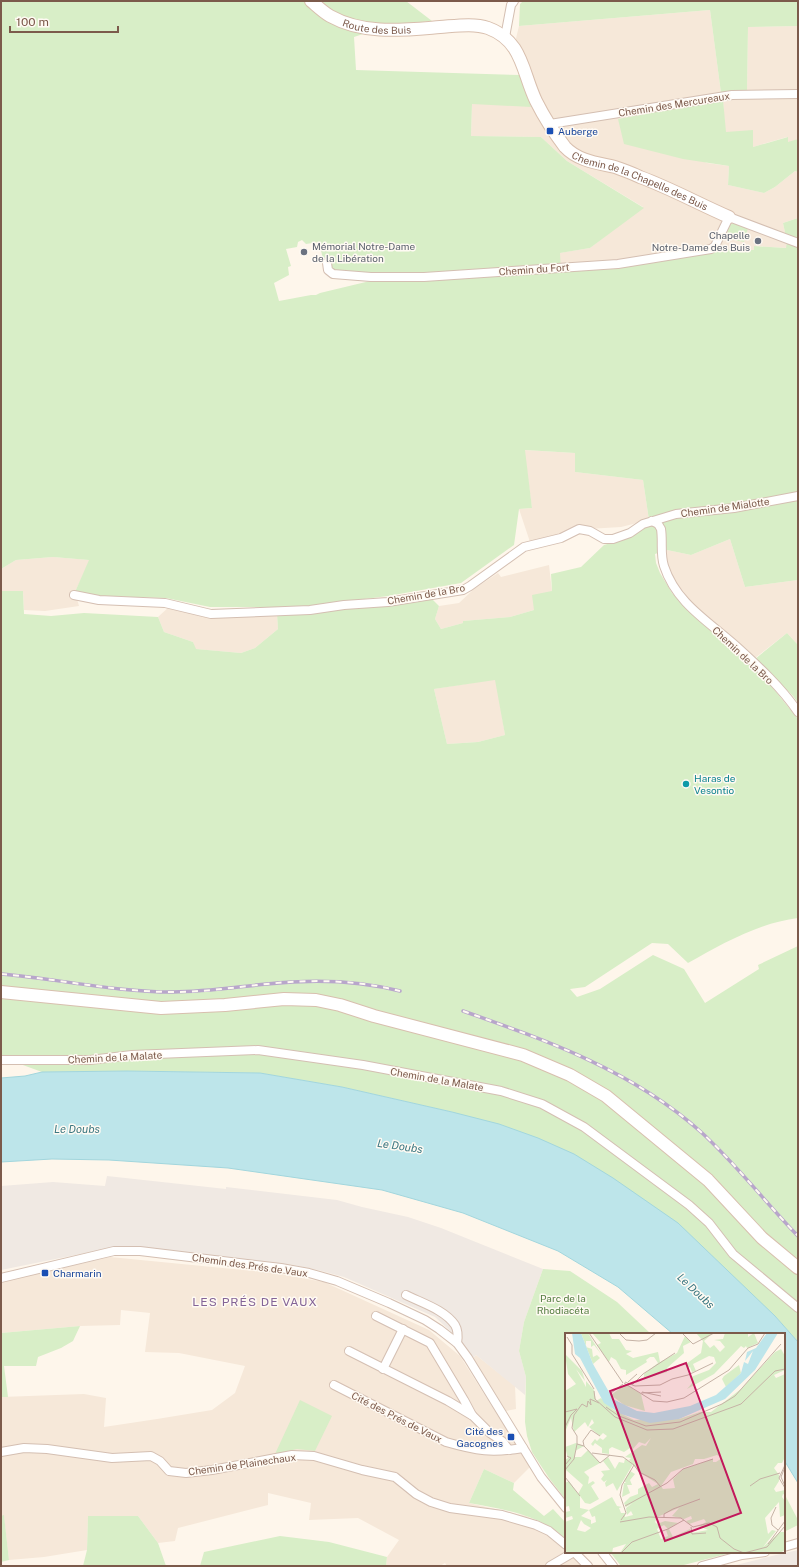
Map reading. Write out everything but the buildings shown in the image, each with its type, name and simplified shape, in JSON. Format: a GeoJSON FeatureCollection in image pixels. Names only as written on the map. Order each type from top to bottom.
{"type":"FeatureCollection","features":[{"type":"Feature","properties":{"kind":"main road","name":"Route des Buis"},"geometry":{"type":"LineString","coordinates":[[311,1],[329,16],[344,22],[367,28],[393,31],[449,26]]}},
{"type":"Feature","properties":{"kind":"main road","name":"Chemin de la Chapelle des Buis"},"geometry":{"type":"LineString","coordinates":[[449,26],[487,28],[505,37],[517,52],[536,100],[550,124],[565,147],[574,154],[590,162],[616,168],[640,176],[729,217]]}},
{"type":"Feature","properties":{"kind":"main road"},"geometry":{"type":"LineString","coordinates":[[1,992],[161,1008],[225,1005],[284,999],[316,1000],[340,1005],[374,1016],[523,1055],[570,1075],[606,1096],[708,1180],[762,1238],[798,1268]]}},
{"type":"Feature","properties":{"kind":"street"},"geometry":{"type":"LineString","coordinates":[[505,37],[511,5],[514,1]]}},
{"type":"Feature","properties":{"kind":"street","name":"Chemin des Mercureaux"},"geometry":{"type":"LineString","coordinates":[[550,124],[732,95],[798,94]]}},
{"type":"Feature","properties":{"kind":"street","name":"Chemin de la Chapelle des Buis"},"geometry":{"type":"LineString","coordinates":[[729,217],[798,243]]}},
{"type":"Feature","properties":{"kind":"street","name":"Chemin du Fort"},"geometry":{"type":"LineString","coordinates":[[327,263],[328,270],[333,274],[371,277],[424,277],[618,264],[711,249],[715,246],[729,217]]}},
{"type":"Feature","properties":{"kind":"street","name":"Chemin de Mialotte"},"geometry":{"type":"LineString","coordinates":[[652,521],[676,514],[734,508],[747,504],[798,496]]}},
{"type":"Feature","properties":{"kind":"street","name":"Chemin de la Bro"},"geometry":{"type":"LineString","coordinates":[[74,595],[99,600],[165,603],[211,614],[310,610],[344,605],[388,602],[464,590],[524,548],[561,538],[579,529],[590,531],[604,539],[614,539],[630,533],[652,521],[658,524],[661,529],[664,564],[670,580],[681,598],[767,675],[790,700],[798,712]]}},
{"type":"Feature","properties":{"kind":"street","name":"Chemin de la Malate"},"geometry":{"type":"LineString","coordinates":[[1,1060],[90,1060],[132,1055],[258,1050],[363,1065],[502,1090],[542,1104],[584,1127],[689,1205],[709,1223],[733,1254],[798,1308]]}},
{"type":"Feature","properties":{"kind":"street","name":"Chemin des Prés de Vaux"},"geometry":{"type":"LineString","coordinates":[[1,1278],[114,1252],[140,1251],[281,1268],[309,1273],[337,1281],[389,1302],[425,1320],[457,1343],[468,1358],[541,1477],[565,1507]]}},
{"type":"Feature","properties":{"kind":"street"},"geometry":{"type":"LineString","coordinates":[[406,1295],[446,1315],[455,1325],[457,1331],[457,1343]]}},
{"type":"Feature","properties":{"kind":"street"},"geometry":{"type":"LineString","coordinates":[[376,1316],[430,1343],[473,1416]]}},
{"type":"Feature","properties":{"kind":"street"},"geometry":{"type":"LineString","coordinates":[[383,1368],[403,1329]]}},
{"type":"Feature","properties":{"kind":"street"},"geometry":{"type":"LineString","coordinates":[[349,1351],[448,1401],[473,1416],[490,1433],[502,1441],[509,1450]]}},
{"type":"Feature","properties":{"kind":"street","name":"Cité des Prés de Vaux"},"geometry":{"type":"LineString","coordinates":[[334,1385],[446,1442],[484,1451],[523,1448]]}},
{"type":"Feature","properties":{"kind":"street","name":"Chemin de Plainechaux"},"geometry":{"type":"LineString","coordinates":[[1,1452],[24,1448],[81,1453],[112,1458],[152,1456],[160,1461],[170,1471],[186,1473],[212,1470],[292,1455],[314,1456],[362,1470],[395,1477],[402,1481],[416,1494],[431,1502],[450,1508],[502,1515],[536,1525],[549,1531],[565,1544]]}},
{"type":"Feature","properties":{"kind":"street"},"geometry":{"type":"LineString","coordinates":[[785,1547],[798,1543]]}},
{"type":"Feature","properties":{"kind":"street"},"geometry":{"type":"LineString","coordinates":[[550,1566],[572,1553]]}},
{"type":"Feature","properties":{"kind":"street"},"geometry":{"type":"LineString","coordinates":[[575,1553],[588,1566]]}},
{"type":"Feature","properties":{"kind":"street"},"geometry":{"type":"LineString","coordinates":[[603,1553],[613,1566]]}},
{"type":"Feature","properties":{"kind":"street"},"geometry":{"type":"LineString","coordinates":[[702,1566],[742,1555],[757,1553]]}},
{"type":"Feature","properties":{"kind":"shaded area"},"geometry":{"type":"Polygon","coordinates":[[[710,10],[721,93],[747,92],[748,27],[798,26],[798,139],[788,143],[787,137],[753,147],[725,132],[723,99],[618,119],[707,163],[729,166],[728,185],[764,193],[775,187],[795,171],[798,172],[798,218],[783,223],[787,248],[754,246],[754,250],[743,251],[722,249],[711,252],[682,254],[617,269],[561,270],[559,253],[590,248],[643,207],[567,161],[541,137],[471,136],[472,104],[520,75],[512,55],[519,26],[710,10]]]}},
{"type":"Feature","properties":{"kind":"shaded area"},"geometry":{"type":"Polygon","coordinates":[[[524,450],[575,453],[575,472],[643,480],[649,520],[621,527],[588,529],[530,542],[519,509],[532,508],[524,450]]]}},
{"type":"Feature","properties":{"kind":"shaded area"},"geometry":{"type":"Polygon","coordinates":[[[730,539],[745,587],[798,580],[798,645],[787,633],[755,658],[693,606],[672,578],[663,551],[667,550],[691,555],[730,539]]]}},
{"type":"Feature","properties":{"kind":"shaded area"},"geometry":{"type":"Polygon","coordinates":[[[53,557],[90,560],[75,592],[79,606],[45,611],[24,610],[23,591],[1,591],[1,569],[16,560],[53,557]]]}},
{"type":"Feature","properties":{"kind":"shaded area"},"geometry":{"type":"Polygon","coordinates":[[[549,565],[552,591],[534,610],[510,617],[463,621],[463,623],[441,629],[435,619],[439,606],[459,603],[474,589],[498,573],[501,577],[549,565]]]}},
{"type":"Feature","properties":{"kind":"shaded area"},"geometry":{"type":"Polygon","coordinates":[[[170,606],[211,615],[277,614],[278,629],[255,648],[241,653],[195,649],[193,642],[164,632],[158,617],[170,606]]]}},
{"type":"Feature","properties":{"kind":"shaded area"},"geometry":{"type":"Polygon","coordinates":[[[496,679],[505,735],[478,742],[447,744],[434,689],[496,679]]]}},
{"type":"Feature","properties":{"kind":"shaded area"},"geometry":{"type":"Polygon","coordinates":[[[107,1176],[226,1189],[226,1187],[337,1200],[408,1217],[441,1228],[543,1269],[524,1322],[519,1351],[526,1377],[525,1395],[476,1355],[473,1358],[450,1331],[435,1317],[344,1277],[318,1270],[294,1265],[120,1246],[1,1270],[1,1186],[53,1182],[105,1186],[107,1176]]]}},
{"type":"Feature","properties":{"kind":"shaded area"},"geometry":{"type":"Polygon","coordinates":[[[110,1257],[274,1273],[324,1282],[429,1330],[460,1356],[530,1467],[514,1483],[484,1469],[469,1503],[526,1516],[559,1532],[565,1538],[565,1553],[581,1553],[594,1566],[447,1566],[445,1563],[440,1566],[386,1566],[387,1557],[399,1540],[358,1518],[309,1520],[311,1503],[268,1493],[268,1505],[178,1528],[175,1541],[158,1543],[138,1516],[88,1516],[87,1550],[44,1557],[9,1560],[4,1516],[1,1516],[1,1397],[84,1394],[106,1398],[104,1427],[212,1410],[235,1393],[245,1366],[179,1353],[145,1352],[150,1313],[121,1310],[120,1325],[80,1326],[1,1333],[1,1282],[110,1257]]]}},
{"type":"Feature","properties":{"kind":"shaded area"},"geometry":{"type":"Polygon","coordinates":[[[476,1355],[515,1386],[516,1409],[506,1411],[473,1358],[476,1355]]]}},
{"type":"Feature","properties":{"kind":"shaded area"},"geometry":{"type":"Polygon","coordinates":[[[798,1550],[798,1566],[732,1566],[776,1555],[798,1550]]]}},
{"type":"Feature","properties":{"kind":"green space"},"geometry":{"type":"Polygon","coordinates":[[[1,1],[406,1],[432,21],[390,25],[354,37],[356,70],[520,75],[531,107],[472,104],[471,136],[541,137],[567,161],[644,208],[590,248],[560,253],[561,270],[617,269],[682,254],[711,252],[722,249],[754,250],[754,246],[786,248],[787,242],[783,223],[798,218],[798,580],[745,587],[730,539],[691,555],[667,550],[655,554],[656,563],[660,573],[672,593],[768,682],[798,719],[798,918],[769,924],[755,929],[688,963],[668,944],[652,943],[585,987],[570,989],[577,997],[600,989],[653,955],[684,969],[705,1003],[759,969],[758,965],[798,946],[798,1342],[775,1316],[452,1112],[342,1087],[260,1073],[127,1071],[42,1072],[1,1057],[1,591],[23,591],[24,614],[51,616],[84,613],[158,617],[164,632],[193,642],[196,649],[241,653],[255,648],[278,629],[277,614],[430,597],[439,606],[435,619],[441,629],[463,623],[463,621],[510,617],[534,610],[532,595],[552,591],[551,574],[581,567],[604,545],[621,540],[649,520],[643,480],[575,472],[575,453],[525,450],[532,508],[519,509],[514,545],[461,583],[388,596],[301,607],[210,607],[166,598],[100,596],[75,592],[89,560],[53,557],[16,560],[1,569],[1,1]],[[302,240],[298,242],[297,247],[286,249],[291,266],[288,267],[289,275],[274,283],[279,301],[316,295],[370,281],[371,273],[334,270],[329,257],[323,259],[319,242],[306,244],[302,240]],[[495,680],[434,689],[447,744],[478,742],[505,735],[495,680]]]}},
{"type":"Feature","properties":{"kind":"green space"},"geometry":{"type":"Polygon","coordinates":[[[523,1],[798,1],[798,26],[748,27],[747,92],[721,93],[710,10],[519,26],[520,4],[523,1]]]}},
{"type":"Feature","properties":{"kind":"green space"},"geometry":{"type":"Polygon","coordinates":[[[723,99],[726,132],[753,130],[753,147],[788,137],[788,142],[798,139],[798,172],[795,171],[775,187],[764,193],[728,185],[729,166],[683,159],[624,144],[618,119],[723,99]]]}},
{"type":"Feature","properties":{"kind":"green space"},"geometry":{"type":"Polygon","coordinates":[[[735,222],[748,228],[744,242],[725,238],[730,225],[735,222]]]}},
{"type":"Feature","properties":{"kind":"green space"},"geometry":{"type":"Polygon","coordinates":[[[787,633],[798,645],[798,703],[793,696],[755,659],[787,633]]]}},
{"type":"Feature","properties":{"kind":"green space","name":"Parc de la Rhodiacéta"},"geometry":{"type":"Polygon","coordinates":[[[543,1269],[570,1271],[617,1302],[650,1333],[565,1333],[565,1499],[532,1452],[527,1436],[525,1422],[526,1377],[519,1351],[524,1322],[543,1269]]]}},
{"type":"Feature","properties":{"kind":"green space"},"geometry":{"type":"Polygon","coordinates":[[[80,1326],[73,1341],[61,1348],[38,1357],[36,1366],[4,1366],[8,1397],[1,1397],[1,1333],[80,1326]]]}},
{"type":"Feature","properties":{"kind":"green space"},"geometry":{"type":"Polygon","coordinates":[[[300,1400],[332,1416],[315,1451],[297,1449],[275,1454],[300,1400]]]}},
{"type":"Feature","properties":{"kind":"green space"},"geometry":{"type":"Polygon","coordinates":[[[484,1469],[514,1483],[513,1490],[544,1516],[553,1509],[565,1522],[565,1538],[545,1524],[520,1514],[469,1503],[484,1469]]]}},
{"type":"Feature","properties":{"kind":"green space"},"geometry":{"type":"Polygon","coordinates":[[[785,1495],[798,1520],[798,1525],[785,1532],[785,1495]]]}},
{"type":"Feature","properties":{"kind":"green space"},"geometry":{"type":"Polygon","coordinates":[[[4,1515],[9,1560],[1,1562],[1,1516],[4,1515]]]}},
{"type":"Feature","properties":{"kind":"green space"},"geometry":{"type":"Polygon","coordinates":[[[88,1516],[138,1516],[158,1543],[166,1566],[83,1566],[87,1550],[88,1516]]]}},
{"type":"Feature","properties":{"kind":"green space"},"geometry":{"type":"Polygon","coordinates":[[[280,1536],[329,1542],[387,1557],[386,1566],[200,1566],[204,1552],[280,1536]]]}},
{"type":"Feature","properties":{"kind":"green space"},"geometry":{"type":"Polygon","coordinates":[[[611,1553],[730,1553],[680,1566],[621,1566],[611,1553]]]}},
{"type":"Feature","properties":{"kind":"water","name":"Le Doubs"},"geometry":{"type":"Polygon","coordinates":[[[127,1071],[260,1073],[342,1087],[499,1124],[538,1138],[574,1154],[613,1178],[678,1223],[775,1316],[798,1342],[798,1483],[785,1462],[785,1333],[672,1333],[618,1287],[558,1251],[463,1213],[382,1190],[228,1168],[109,1160],[52,1159],[1,1162],[1,1078],[25,1076],[42,1072],[127,1071]]]}},
{"type":"Feature","properties":{"kind":"railway"},"geometry":{"type":"LineString","coordinates":[[1,974],[108,988],[173,992],[301,981],[351,983],[384,987],[400,991]]}},
{"type":"Feature","properties":{"kind":"railway"},"geometry":{"type":"LineString","coordinates":[[463,1011],[558,1046],[618,1075],[647,1092],[675,1111],[714,1144],[798,1236]]}},
{"type":"Feature","properties":{"kind":"place","name":"Auberge"},"geometry":{"type":"Point","coordinates":[550,131]}},
{"type":"Feature","properties":{"kind":"place","name":"Chapelle Notre-Dame des Buis"},"geometry":{"type":"Point","coordinates":[758,241]}},
{"type":"Feature","properties":{"kind":"place","name":"Mémorial Notre-Dame de la Libération"},"geometry":{"type":"Point","coordinates":[304,252]}},
{"type":"Feature","properties":{"kind":"place","name":"Haras de Vesontio"},"geometry":{"type":"Point","coordinates":[686,784]}},
{"type":"Feature","properties":{"kind":"place","name":"Charmarin"},"geometry":{"type":"Point","coordinates":[45,1273]}},
{"type":"Feature","properties":{"kind":"place","name":"Cité des Gacognes"},"geometry":{"type":"Point","coordinates":[511,1437]}},
{"type":"Feature","properties":{"kind":"district","name":"LES PRÉS DE VAUX"},"geometry":{"type":"Point","coordinates":[255,1302]}}]}
